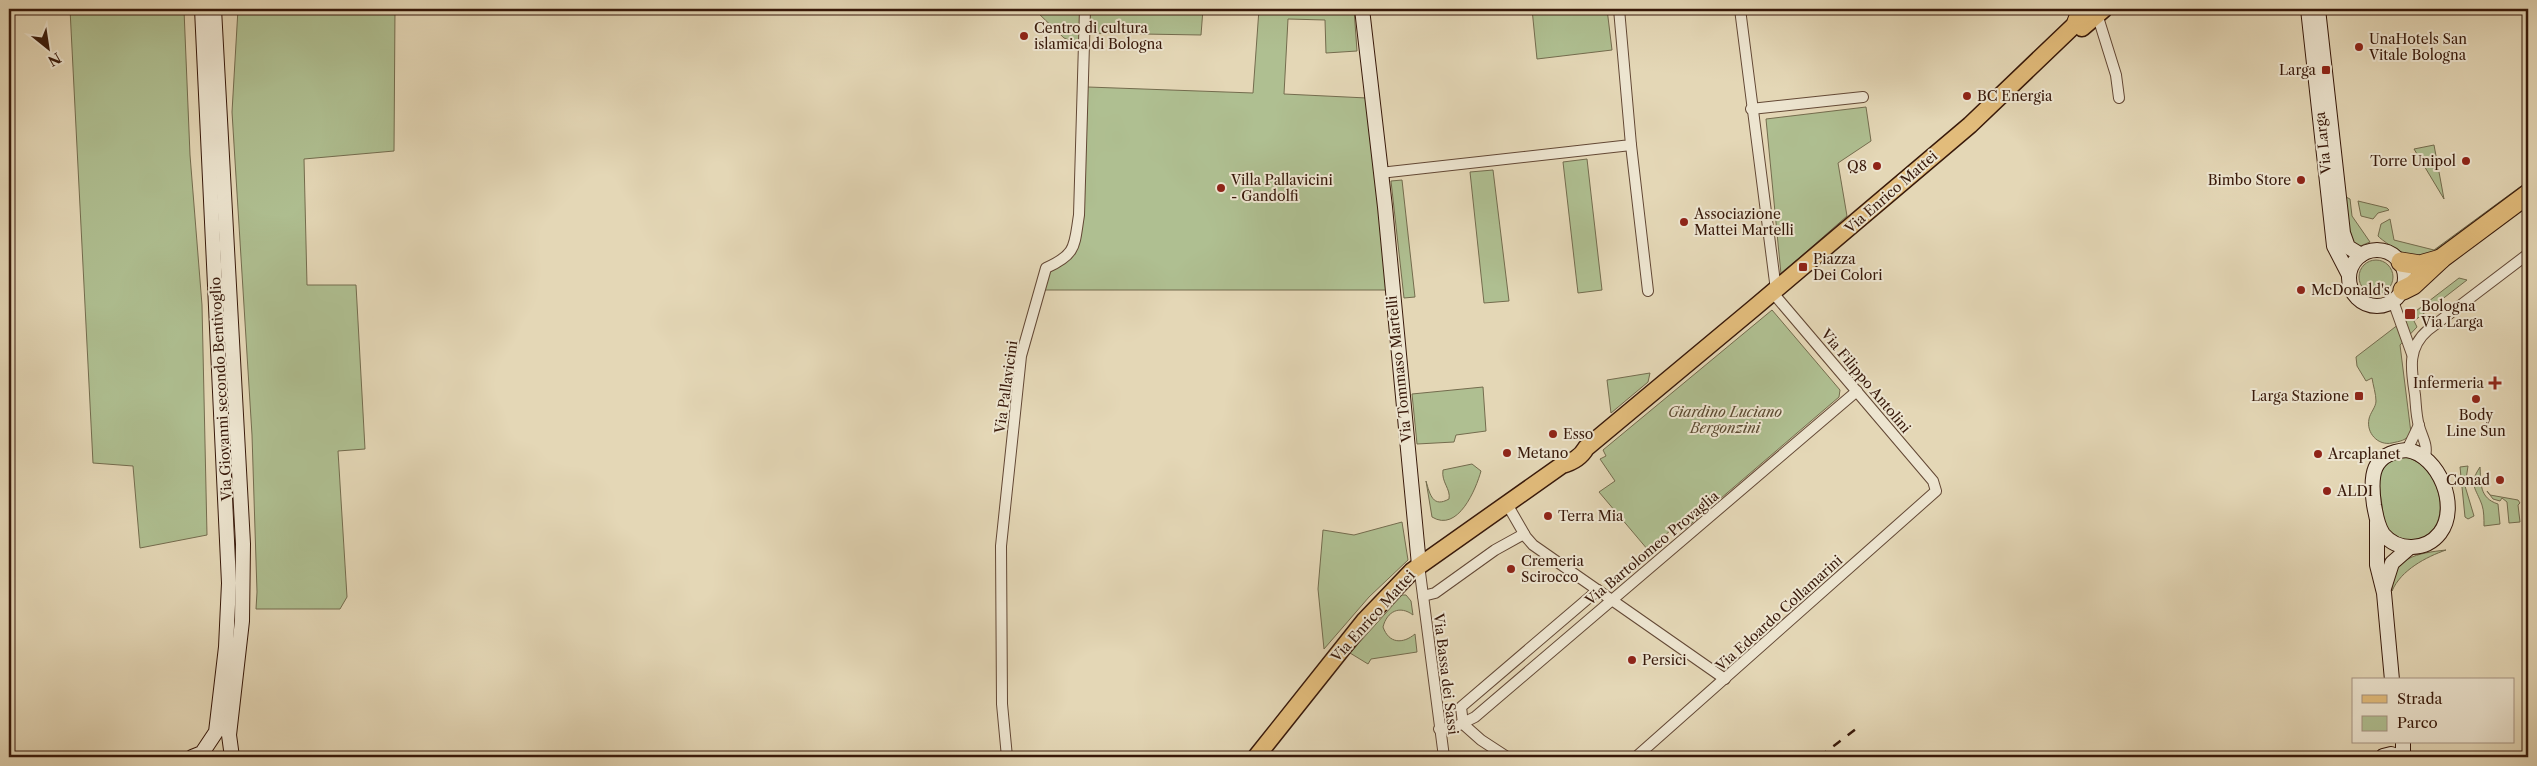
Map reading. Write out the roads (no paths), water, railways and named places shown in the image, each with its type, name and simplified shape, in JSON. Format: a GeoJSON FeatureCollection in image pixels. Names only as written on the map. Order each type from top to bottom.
{"type":"FeatureCollection","features":[{"type":"Feature","properties":{"kind":"highway"},"geometry":{"type":"LineString","coordinates":[[2398,296],[2422,278],[2442,258],[2528,194]]}},
{"type":"Feature","properties":{"kind":"highway"},"geometry":{"type":"LineString","coordinates":[[2401,262],[2420,265],[2442,258]]}},
{"type":"Feature","properties":{"kind":"main road","name":"Via Giovanni secondo Bentivoglio"},"geometry":{"type":"LineString","coordinates":[[192,757],[202,754],[216,732],[226,646],[229,583],[229,546],[202,9]]}},
{"type":"Feature","properties":{"kind":"main road","name":"Via Giovanni secondo Bentivoglio"},"geometry":{"type":"LineString","coordinates":[[214,9],[243,544],[242,621],[229,735],[232,757]]}},
{"type":"Feature","properties":{"kind":"main road","name":"Via Tommaso Martelli"},"geometry":{"type":"LineString","coordinates":[[1362,9],[1419,565]]}},
{"type":"Feature","properties":{"kind":"main road","name":"Via Larga"},"geometry":{"type":"LineString","coordinates":[[2308,9],[2334,246],[2349,274]]}},
{"type":"Feature","properties":{"kind":"main road","name":"Via Larga"},"geometry":{"type":"LineString","coordinates":[[2318,9],[2343,233],[2348,247],[2361,255]]}},
{"type":"Feature","properties":{"kind":"main road","name":"Via Enrico Mattei"},"geometry":{"type":"LineString","coordinates":[[1256,757],[1366,620],[1419,565],[1562,465],[1570,463],[1582,454],[1586,448],[1774,292],[2005,92],[2030,65],[2090,13]]}},
{"type":"Feature","properties":{"kind":"main road"},"geometry":{"type":"LineString","coordinates":[[2372,250],[2385,250],[2401,262],[2406,276],[2398,296],[2375,306],[2361,301],[2352,291],[2349,274],[2353,263],[2361,255],[2372,250]]}},
{"type":"Feature","properties":{"kind":"main road"},"geometry":{"type":"LineString","coordinates":[[2377,521],[2383,534],[2390,541],[2409,548],[2421,546],[2431,541],[2441,532],[2446,518],[2442,484],[2433,464],[2425,456],[2407,450],[2389,454],[2374,469],[2371,481],[2377,521],[2378,565],[2384,592],[2392,678]]}},
{"type":"Feature","properties":{"kind":"main road"},"geometry":{"type":"LineString","coordinates":[[2384,592],[2389,569],[2409,548]]}},
{"type":"Feature","properties":{"kind":"main road"},"geometry":{"type":"LineString","coordinates":[[2382,756],[2389,744]]}},
{"type":"Feature","properties":{"kind":"main road"},"geometry":{"type":"LineString","coordinates":[[2382,756],[2391,754],[2401,757],[2403,744]]}},
{"type":"Feature","properties":{"kind":"street","name":"Via Pallavicini"},"geometry":{"type":"LineString","coordinates":[[1007,757],[1002,704],[1001,546],[1021,356],[1046,268],[1066,259],[1075,245],[1079,215],[1085,9]]}},
{"type":"Feature","properties":{"kind":"street"},"geometry":{"type":"LineString","coordinates":[[1618,9],[1648,291]]}},
{"type":"Feature","properties":{"kind":"street"},"geometry":{"type":"LineString","coordinates":[[1740,9],[1774,292]]}},
{"type":"Feature","properties":{"kind":"street","name":"Via Enrico Mattei"},"geometry":{"type":"LineString","coordinates":[[2090,13],[2116,76],[2119,98]]}},
{"type":"Feature","properties":{"kind":"street"},"geometry":{"type":"LineString","coordinates":[[1752,109],[1863,97]]}},
{"type":"Feature","properties":{"kind":"street"},"geometry":{"type":"LineString","coordinates":[[1380,173],[1631,145]]}},
{"type":"Feature","properties":{"kind":"street"},"geometry":{"type":"LineString","coordinates":[[2412,354],[2419,339],[2428,330],[2528,254]]}},
{"type":"Feature","properties":{"kind":"street","name":"Via Filippo Antolini"},"geometry":{"type":"LineString","coordinates":[[1774,292],[1937,488]]}},
{"type":"Feature","properties":{"kind":"street"},"geometry":{"type":"LineString","coordinates":[[2398,296],[2412,354],[2411,369],[2419,425],[2426,447],[2425,456]]}},
{"type":"Feature","properties":{"kind":"street","name":"Via Bartolomeo Provaglia"},"geometry":{"type":"LineString","coordinates":[[1439,730],[1464,724],[1474,717],[1857,391]]}},
{"type":"Feature","properties":{"kind":"street"},"geometry":{"type":"LineString","coordinates":[[2407,450],[2419,425]]}},
{"type":"Feature","properties":{"kind":"street","name":"Via Edoardo Collamarini"},"geometry":{"type":"LineString","coordinates":[[1636,757],[1931,498],[1937,488]]}},
{"type":"Feature","properties":{"kind":"street"},"geometry":{"type":"LineString","coordinates":[[1508,504],[1524,534],[1533,545],[1725,678]]}},
{"type":"Feature","properties":{"kind":"street","name":"Via Enrico Mattei"},"geometry":{"type":"LineString","coordinates":[[1423,596],[1435,592],[1495,550],[1524,534]]}},
{"type":"Feature","properties":{"kind":"street","name":"Via Bassa dei Sassi"},"geometry":{"type":"LineString","coordinates":[[1419,565],[1444,757]]}},
{"type":"Feature","properties":{"kind":"street","name":"Via Bartolomeo Provaglia"},"geometry":{"type":"LineString","coordinates":[[1464,724],[1461,707],[1598,590]]}},
{"type":"Feature","properties":{"kind":"street"},"geometry":{"type":"LineString","coordinates":[[1464,724],[1481,740],[1507,757]]}},
{"type":"Feature","properties":{"kind":"railway"},"geometry":{"type":"LineString","coordinates":[[1819,757],[1860,726]]}},
{"type":"Feature","properties":{"kind":"place","name":"Centro di cultura islamica di Bologna"},"geometry":{"type":"Point","coordinates":[1024,36]}},
{"type":"Feature","properties":{"kind":"place","name":"UnaHotels San Vitale Bologna"},"geometry":{"type":"Point","coordinates":[2359,47]}},
{"type":"Feature","properties":{"kind":"place","name":"Larga"},"geometry":{"type":"Point","coordinates":[2326,70]}},
{"type":"Feature","properties":{"kind":"place","name":"BC Energia"},"geometry":{"type":"Point","coordinates":[1967,96]}},
{"type":"Feature","properties":{"kind":"place","name":"Torre Unipol"},"geometry":{"type":"Point","coordinates":[2466,161]}},
{"type":"Feature","properties":{"kind":"place","name":"Q8"},"geometry":{"type":"Point","coordinates":[1877,166]}},
{"type":"Feature","properties":{"kind":"place","name":"Bimbo Store"},"geometry":{"type":"Point","coordinates":[2301,180]}},
{"type":"Feature","properties":{"kind":"place","name":"Villa Pallavicini - Gandolfi"},"geometry":{"type":"Point","coordinates":[1221,188]}},
{"type":"Feature","properties":{"kind":"place","name":"Associazione Mattei Martelli"},"geometry":{"type":"Point","coordinates":[1684,222]}},
{"type":"Feature","properties":{"kind":"place","name":"Piazza Dei Colori"},"geometry":{"type":"Point","coordinates":[1803,267]}},
{"type":"Feature","properties":{"kind":"place","name":"McDonald's"},"geometry":{"type":"Point","coordinates":[2301,290]}},
{"type":"Feature","properties":{"kind":"place","name":"Bologna Via Larga"},"geometry":{"type":"Point","coordinates":[2410,314]}},
{"type":"Feature","properties":{"kind":"place","name":"Infermeria"},"geometry":{"type":"Point","coordinates":[2495,383]}},
{"type":"Feature","properties":{"kind":"place","name":"Larga Stazione"},"geometry":{"type":"Point","coordinates":[2359,396]}},
{"type":"Feature","properties":{"kind":"place","name":"Body Line Sun"},"geometry":{"type":"Point","coordinates":[2476,399]}},
{"type":"Feature","properties":{"kind":"place","name":"Esso"},"geometry":{"type":"Point","coordinates":[1553,434]}},
{"type":"Feature","properties":{"kind":"place","name":"Metano"},"geometry":{"type":"Point","coordinates":[1507,453]}},
{"type":"Feature","properties":{"kind":"place","name":"Arcaplanet"},"geometry":{"type":"Point","coordinates":[2318,454]}},
{"type":"Feature","properties":{"kind":"place","name":"Conad"},"geometry":{"type":"Point","coordinates":[2500,480]}},
{"type":"Feature","properties":{"kind":"place","name":"ALDI"},"geometry":{"type":"Point","coordinates":[2327,491]}},
{"type":"Feature","properties":{"kind":"place","name":"Terra Mia"},"geometry":{"type":"Point","coordinates":[1548,516]}},
{"type":"Feature","properties":{"kind":"place","name":"Cremeria Scirocco"},"geometry":{"type":"Point","coordinates":[1511,569]}},
{"type":"Feature","properties":{"kind":"place","name":"Persici"},"geometry":{"type":"Point","coordinates":[1632,660]}},
{"type":"Feature","properties":{"kind":"park label","name":"Giardino Luciano Bergonzini"},"geometry":{"type":"Point","coordinates":[1725,420]}}]}
